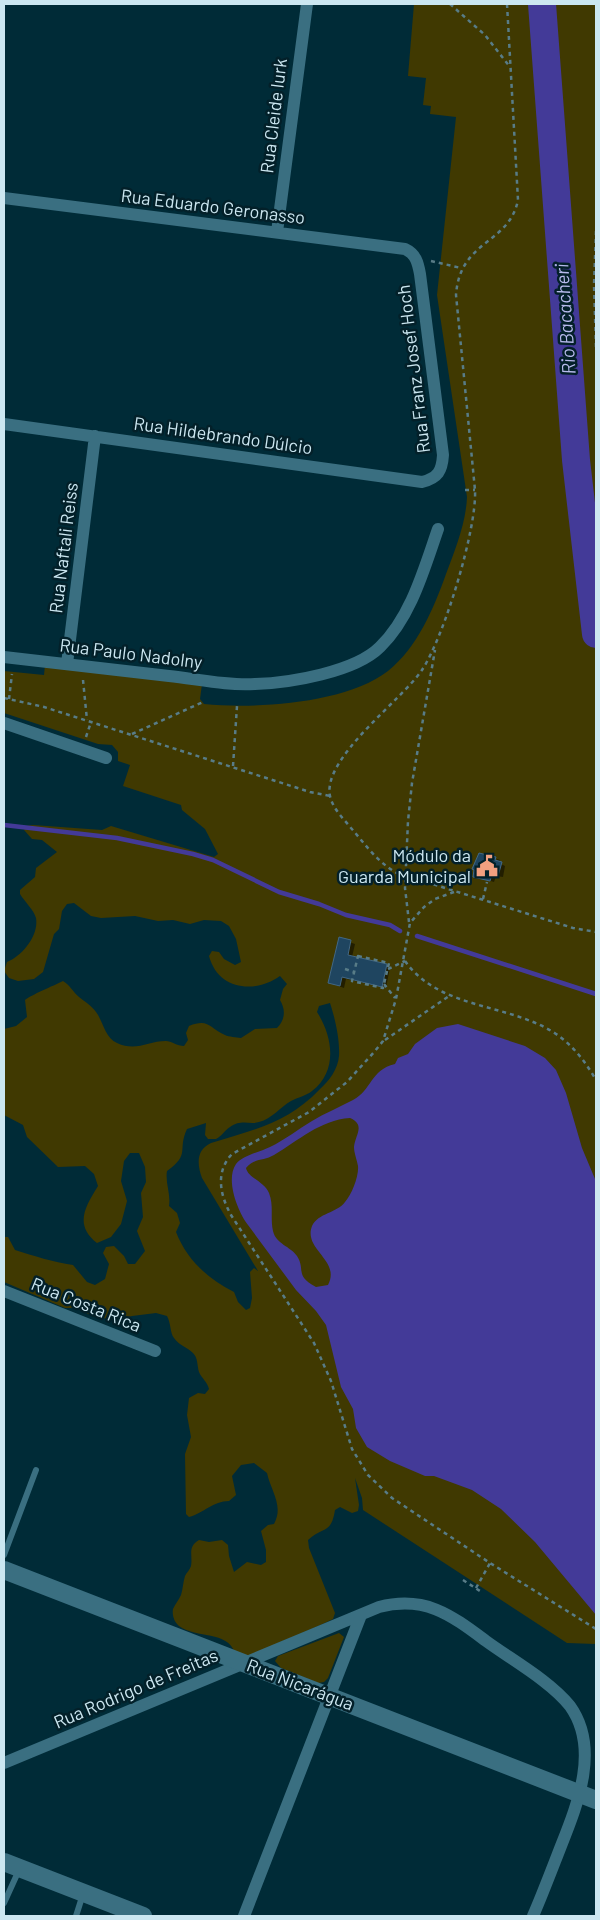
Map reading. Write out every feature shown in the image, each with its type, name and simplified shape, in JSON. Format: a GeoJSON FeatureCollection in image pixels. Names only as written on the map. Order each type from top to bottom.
{"type":"FeatureCollection","features":[{"type":"Feature","properties":{"kind":"main road","name":"Rua Nicarágua"},"geometry":{"type":"LineString","coordinates":[[4,1570],[589,1797]]}},
{"type":"Feature","properties":{"kind":"main road"},"geometry":{"type":"LineString","coordinates":[[12,1865],[136,1915]]}},
{"type":"Feature","properties":{"kind":"street","name":"Rua Cleide Iurk"},"geometry":{"type":"LineString","coordinates":[[277,232],[307,4]]}},
{"type":"Feature","properties":{"kind":"street","name":"Rua Eduardo Geronasso"},"geometry":{"type":"LineString","coordinates":[[4,198],[406,249],[421,258]]}},
{"type":"Feature","properties":{"kind":"street","name":"Rua Franz Josef Hoch"},"geometry":{"type":"LineString","coordinates":[[421,258],[420,274],[442,434],[443,462],[437,476]]}},
{"type":"Feature","properties":{"kind":"street","name":"Rua Hildebrando Dúlcio"},"geometry":{"type":"LineString","coordinates":[[4,424],[422,482],[437,476]]}},
{"type":"Feature","properties":{"kind":"street","name":"Rua Naftali Reiss"},"geometry":{"type":"LineString","coordinates":[[68,664],[95,436]]}},
{"type":"Feature","properties":{"kind":"street","name":"Rua Paulo Nadolny"},"geometry":{"type":"LineString","coordinates":[[4,657],[255,684],[299,679],[338,668],[363,660],[380,648],[394,629],[413,595],[438,529]]}},
{"type":"Feature","properties":{"kind":"street"},"geometry":{"type":"LineString","coordinates":[[4,723],[106,758]]}},
{"type":"Feature","properties":{"kind":"street","name":"Rua Costa Rica"},"geometry":{"type":"LineString","coordinates":[[4,1291],[156,1351]]}},
{"type":"Feature","properties":{"kind":"street","name":"Rua Rodrigo de Freitas"},"geometry":{"type":"LineString","coordinates":[[4,1763],[361,1615],[396,1603],[411,1603],[442,1612],[550,1687],[570,1706],[582,1728],[589,1797],[533,1916]]}},
{"type":"Feature","properties":{"kind":"street"},"geometry":{"type":"LineString","coordinates":[[244,1916],[361,1615]]}},
{"type":"Feature","properties":{"kind":"lane"},"geometry":{"type":"LineString","coordinates":[[4,1555],[36,1470]]}},
{"type":"Feature","properties":{"kind":"lane"},"geometry":{"type":"LineString","coordinates":[[5,1901],[12,1865]]}},
{"type":"Feature","properties":{"kind":"lane"},"geometry":{"type":"LineString","coordinates":[[76,1916],[83,1893]]}},
{"type":"Feature","properties":{"kind":"path"},"geometry":{"type":"LineString","coordinates":[[450,4],[485,35],[511,68]]}},
{"type":"Feature","properties":{"kind":"path"},"geometry":{"type":"LineString","coordinates":[[383,1041],[396,999],[410,923],[406,906],[406,876],[408,821],[412,783],[436,647],[474,519],[475,490],[456,295],[461,268],[471,255],[510,222],[516,209],[519,191],[508,4]]}},
{"type":"Feature","properties":{"kind":"path"},"geometry":{"type":"LineString","coordinates":[[596,231],[596,348]]}},
{"type":"Feature","properties":{"kind":"path"},"geometry":{"type":"LineString","coordinates":[[421,258],[461,268]]}},
{"type":"Feature","properties":{"kind":"path"},"geometry":{"type":"LineString","coordinates":[[465,490],[475,490]]}},
{"type":"Feature","properties":{"kind":"path"},"geometry":{"type":"LineString","coordinates":[[436,647],[413,683],[365,730],[347,753],[331,784],[330,796],[337,811],[379,861],[406,876],[573,928],[596,932]]}},
{"type":"Feature","properties":{"kind":"path"},"geometry":{"type":"LineString","coordinates":[[83,672],[87,720]]}},
{"type":"Feature","properties":{"kind":"path"},"geometry":{"type":"LineString","coordinates":[[9,699],[12,674]]}},
{"type":"Feature","properties":{"kind":"path"},"geometry":{"type":"LineString","coordinates":[[4,698],[87,720],[310,792],[330,796]]}},
{"type":"Feature","properties":{"kind":"path"},"geometry":{"type":"LineString","coordinates":[[132,734],[204,702]]}},
{"type":"Feature","properties":{"kind":"path"},"geometry":{"type":"LineString","coordinates":[[233,766],[237,706]]}},
{"type":"Feature","properties":{"kind":"path"},"geometry":{"type":"LineString","coordinates":[[86,738],[91,722]]}},
{"type":"Feature","properties":{"kind":"path"},"geometry":{"type":"LineString","coordinates":[[483,899],[487,882]]}},
{"type":"Feature","properties":{"kind":"path"},"geometry":{"type":"LineString","coordinates":[[410,923],[429,903],[456,891]]}},
{"type":"Feature","properties":{"kind":"path"},"geometry":{"type":"LineString","coordinates":[[358,956],[389,963],[383,988],[352,981],[354,972],[358,956]]}},
{"type":"Feature","properties":{"kind":"path"},"geometry":{"type":"LineString","coordinates":[[388,969],[404,961]]}},
{"type":"Feature","properties":{"kind":"path"},"geometry":{"type":"LineString","coordinates":[[404,961],[417,976],[449,996],[515,1015],[552,1032],[580,1055],[596,1080]]}},
{"type":"Feature","properties":{"kind":"path"},"geometry":{"type":"LineString","coordinates":[[345,969],[354,972]]}},
{"type":"Feature","properties":{"kind":"path"},"geometry":{"type":"LineString","coordinates":[[384,984],[396,999]]}},
{"type":"Feature","properties":{"kind":"path"},"geometry":{"type":"LineString","coordinates":[[449,996],[383,1041],[359,1070],[309,1112],[232,1154],[223,1166],[221,1173],[222,1194],[231,1215],[314,1343],[331,1381],[352,1449],[368,1475],[392,1498],[490,1564],[596,1629]]}},
{"type":"Feature","properties":{"kind":"path"},"geometry":{"type":"LineString","coordinates":[[476,1588],[490,1564]]}},
{"type":"Feature","properties":{"kind":"path"},"geometry":{"type":"LineString","coordinates":[[463,1580],[483,1593]]}},
{"type":"Feature","properties":{"kind":"shaded area"},"geometry":{"type":"Polygon","coordinates":[[[414,4],[596,4],[596,1644],[567,1643],[363,1510],[362,1498],[355,1478],[359,1505],[358,1511],[352,1513],[340,1507],[335,1510],[329,1527],[308,1540],[309,1548],[335,1613],[333,1619],[252,1656],[235,1653],[231,1646],[219,1638],[186,1630],[177,1624],[173,1616],[173,1609],[181,1595],[185,1576],[191,1566],[192,1548],[195,1543],[199,1540],[209,1542],[222,1540],[228,1545],[234,1572],[247,1562],[261,1565],[266,1562],[266,1550],[261,1531],[268,1525],[274,1524],[278,1511],[276,1498],[267,1473],[254,1463],[241,1465],[232,1476],[236,1495],[229,1501],[213,1505],[189,1517],[186,1514],[185,1454],[191,1437],[187,1415],[189,1398],[198,1393],[205,1394],[209,1389],[199,1372],[195,1355],[174,1338],[167,1316],[156,1313],[114,1320],[92,1316],[77,1308],[65,1308],[4,1282],[4,1237],[8,1237],[15,1250],[51,1261],[73,1265],[87,1282],[95,1285],[105,1279],[109,1264],[103,1253],[106,1247],[114,1246],[124,1256],[128,1264],[135,1264],[145,1251],[137,1231],[143,1217],[141,1193],[146,1182],[145,1167],[139,1153],[130,1153],[124,1161],[121,1181],[127,1201],[121,1224],[111,1237],[97,1243],[90,1236],[84,1223],[84,1216],[89,1201],[98,1186],[94,1174],[85,1166],[58,1167],[27,1137],[23,1125],[4,1115],[4,1029],[16,1026],[27,1017],[25,1000],[63,981],[90,1005],[110,1037],[117,1043],[136,1046],[166,1041],[184,1046],[188,1040],[186,1033],[189,1026],[201,1023],[205,1023],[227,1036],[241,1038],[255,1029],[277,1028],[280,1025],[284,1015],[280,1000],[283,989],[287,984],[280,976],[260,985],[238,986],[220,976],[209,956],[212,951],[219,952],[224,959],[235,965],[241,962],[236,939],[229,926],[221,921],[204,920],[190,924],[173,920],[158,921],[135,916],[101,918],[91,916],[74,903],[67,904],[62,911],[59,929],[54,934],[43,972],[34,979],[18,981],[9,978],[4,971],[7,962],[24,950],[35,932],[36,925],[35,915],[20,894],[20,890],[35,877],[36,868],[57,852],[42,840],[32,839],[24,830],[26,826],[102,830],[111,826],[214,857],[218,854],[205,829],[182,810],[181,805],[123,786],[130,765],[118,761],[118,752],[112,745],[98,744],[4,713],[4,671],[44,675],[45,665],[202,684],[200,699],[204,704],[248,706],[299,702],[348,691],[370,682],[388,671],[408,651],[430,614],[453,556],[462,526],[467,497],[437,295],[456,117],[430,114],[431,106],[423,105],[426,78],[408,76],[414,4]],[[330,1003],[319,1006],[317,1012],[327,1032],[330,1053],[326,1074],[320,1083],[310,1093],[291,1101],[268,1118],[256,1123],[234,1125],[216,1139],[208,1139],[205,1135],[206,1123],[187,1129],[181,1156],[167,1171],[169,1206],[177,1213],[180,1223],[176,1232],[186,1251],[207,1275],[234,1292],[238,1302],[246,1310],[250,1308],[252,1298],[250,1272],[254,1268],[258,1271],[202,1178],[199,1168],[200,1153],[211,1143],[256,1129],[283,1118],[308,1101],[327,1082],[335,1070],[339,1056],[338,1036],[330,1003]]]}},
{"type":"Feature","properties":{"kind":"shaded area"},"geometry":{"type":"Polygon","coordinates":[[[458,1024],[525,1046],[545,1058],[556,1070],[566,1093],[582,1148],[595,1179],[596,1615],[535,1542],[501,1509],[472,1490],[434,1476],[425,1476],[390,1461],[367,1447],[356,1428],[353,1409],[341,1387],[326,1325],[316,1311],[296,1290],[248,1225],[240,1212],[234,1196],[232,1187],[233,1171],[239,1161],[276,1144],[317,1118],[359,1096],[376,1075],[395,1064],[398,1058],[408,1054],[415,1044],[437,1028],[458,1024]],[[350,1118],[319,1127],[274,1155],[256,1161],[246,1168],[250,1174],[264,1185],[269,1193],[272,1226],[277,1239],[297,1256],[303,1276],[316,1287],[328,1285],[331,1276],[330,1269],[313,1242],[312,1226],[319,1218],[342,1206],[348,1199],[354,1185],[358,1166],[354,1147],[359,1127],[350,1118]]]}},
{"type":"Feature","properties":{"kind":"shaded area"},"geometry":{"type":"Polygon","coordinates":[[[339,1633],[344,1637],[328,1678],[324,1682],[318,1683],[281,1668],[275,1661],[278,1656],[339,1633]]]}},
{"type":"Feature","properties":{"kind":"building","name":"Módulo da Guarda Municipal"},"geometry":{"type":"Polygon","coordinates":[[[479,853],[496,857],[495,860],[502,862],[498,876],[492,874],[490,881],[473,877],[474,870],[472,869],[479,853]]]}},
{"type":"Feature","properties":{"kind":"building"},"geometry":{"type":"Polygon","coordinates":[[[339,937],[351,940],[348,955],[387,964],[382,987],[342,977],[340,986],[328,983],[339,937]]]}},
{"type":"Feature","properties":{"kind":"waterway","name":"Rio Bacacheri"},"geometry":{"type":"LineString","coordinates":[[542,4],[576,460],[596,634]]}},
{"type":"Feature","properties":{"kind":"waterway"},"geometry":{"type":"LineString","coordinates":[[4,825],[117,838],[193,854],[213,860],[279,892],[319,904],[346,915],[390,925],[400,931]]}},
{"type":"Feature","properties":{"kind":"waterway"},"geometry":{"type":"LineString","coordinates":[[417,936],[596,994]]}},
{"type":"Feature","properties":{"kind":"place","name":"Módulo da Guarda Municipal"},"geometry":{"type":"Point","coordinates":[487,866]}}]}
